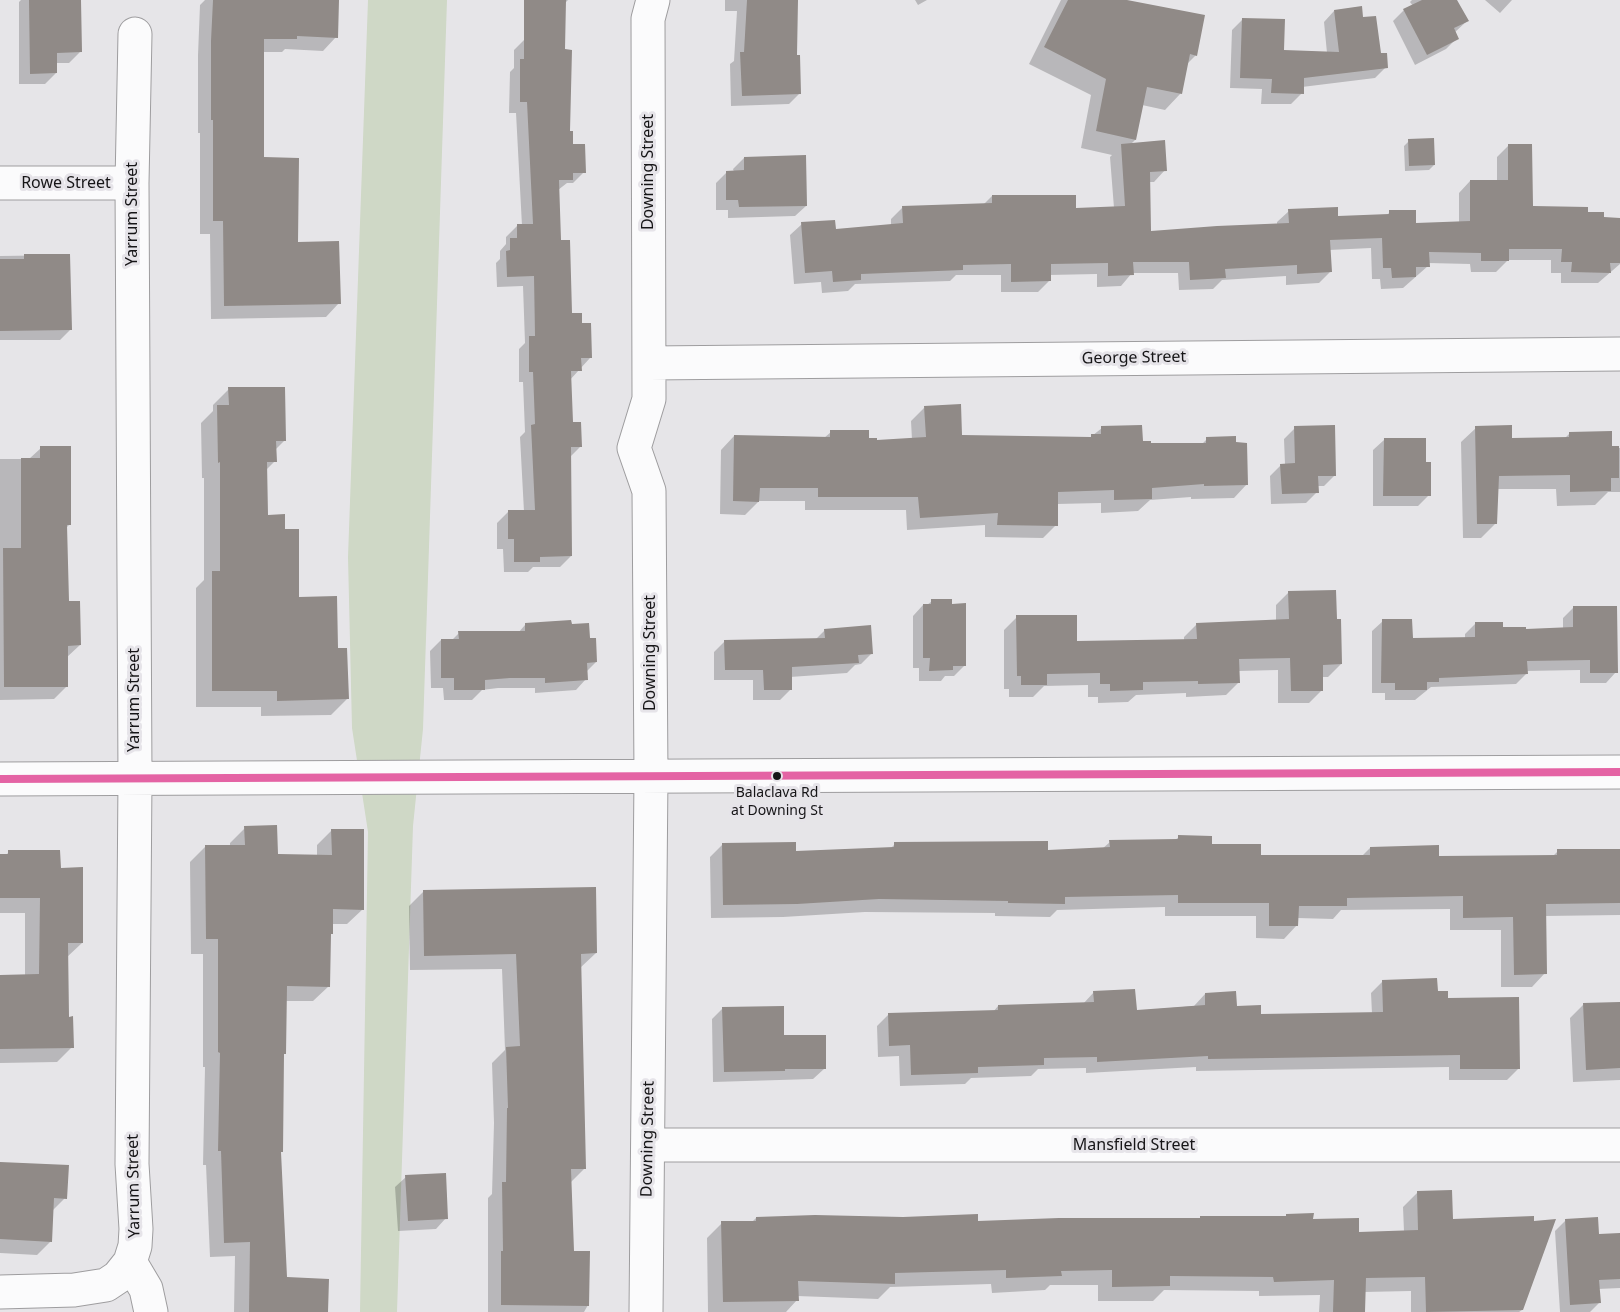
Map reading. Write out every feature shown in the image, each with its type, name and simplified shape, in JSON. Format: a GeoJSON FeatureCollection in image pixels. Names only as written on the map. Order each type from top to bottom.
{"type":"FeatureCollection","features":[{"type":"Feature","properties":{"kind":"street","name":"Downing Street"},"geometry":{"type":"LineString","coordinates":[[646,1312],[651,776],[649,491],[634,448],[649,399],[648,19],[653,0]]}},
{"type":"Feature","properties":{"kind":"street","name":"Yarrum Street"},"geometry":{"type":"LineString","coordinates":[[0,1292],[74,1290],[106,1285],[118,1277],[130,1262],[135,1246],[132,1164],[135,778],[132,183],[135,34]]}},
{"type":"Feature","properties":{"kind":"street","name":"Rowe Street"},"geometry":{"type":"LineString","coordinates":[[0,183],[132,183]]}},
{"type":"Feature","properties":{"kind":"street","name":"George Street"},"geometry":{"type":"LineString","coordinates":[[649,363],[1620,354]]}},
{"type":"Feature","properties":{"kind":"street"},"geometry":{"type":"LineString","coordinates":[[0,779],[1620,772]]}},
{"type":"Feature","properties":{"kind":"street","name":"Mansfield Street"},"geometry":{"type":"LineString","coordinates":[[648,1145],[1620,1145]]}},
{"type":"Feature","properties":{"kind":"street"},"geometry":{"type":"LineString","coordinates":[[130,1262],[146,1288],[151,1312]]}},
{"type":"Feature","properties":{"kind":"street"},"geometry":{"type":"LineString","coordinates":[[0,1297],[8,1312]]}},
{"type":"Feature","properties":{"kind":"green space"},"geometry":{"type":"Polygon","coordinates":[[[368,0],[447,0],[423,729],[413,826],[397,1312],[360,1312],[368,832],[352,728],[348,557],[368,0]]]}},
{"type":"Feature","properties":{"kind":"building"},"geometry":{"type":"Polygon","coordinates":[[[29,0],[81,0],[82,52],[57,53],[57,73],[30,74],[29,0]]]}},
{"type":"Feature","properties":{"kind":"building"},"geometry":{"type":"Polygon","coordinates":[[[213,0],[339,0],[338,38],[297,36],[297,39],[264,39],[264,157],[299,158],[298,242],[339,241],[341,304],[224,306],[223,221],[213,221],[211,41],[213,0]]]}},
{"type":"Feature","properties":{"kind":"building"},"geometry":{"type":"Polygon","coordinates":[[[524,0],[566,0],[565,49],[572,50],[570,131],[573,131],[573,144],[585,144],[586,173],[573,173],[573,180],[559,180],[561,240],[570,240],[572,313],[582,313],[582,323],[591,323],[592,358],[581,358],[582,371],[571,371],[573,422],[581,422],[582,447],[571,447],[572,556],[540,557],[540,562],[514,562],[514,539],[508,539],[508,510],[535,510],[531,425],[535,424],[533,372],[529,372],[529,336],[535,336],[534,276],[507,277],[506,251],[510,250],[510,238],[517,238],[517,224],[533,224],[527,102],[520,102],[520,59],[524,59],[524,0]]]}},
{"type":"Feature","properties":{"kind":"building"},"geometry":{"type":"Polygon","coordinates":[[[747,0],[798,0],[797,55],[800,55],[801,94],[742,96],[740,52],[744,52],[747,0]]]}},
{"type":"Feature","properties":{"kind":"building"},"geometry":{"type":"Polygon","coordinates":[[[1068,0],[1127,0],[1205,15],[1197,56],[1190,54],[1182,94],[1147,87],[1136,140],[1096,131],[1106,79],[1044,47],[1068,0]]]}},
{"type":"Feature","properties":{"kind":"building"},"geometry":{"type":"Polygon","coordinates":[[[1422,0],[1457,0],[1469,21],[1454,28],[1459,39],[1427,55],[1403,9],[1422,0]]]}},
{"type":"Feature","properties":{"kind":"building"},"geometry":{"type":"Polygon","coordinates":[[[1362,6],[1363,17],[1376,16],[1381,53],[1387,53],[1388,68],[1304,78],[1304,94],[1271,93],[1272,79],[1240,78],[1242,18],[1285,19],[1284,50],[1339,52],[1334,10],[1362,6]]]}},
{"type":"Feature","properties":{"kind":"building"},"geometry":{"type":"Polygon","coordinates":[[[1434,138],[1435,165],[1409,166],[1408,139],[1434,138]]]}},
{"type":"Feature","properties":{"kind":"building"},"geometry":{"type":"Polygon","coordinates":[[[1165,140],[1167,171],[1150,172],[1151,231],[1289,223],[1288,209],[1338,207],[1338,216],[1389,214],[1389,210],[1416,210],[1416,223],[1470,221],[1470,180],[1508,180],[1508,144],[1532,144],[1533,206],[1588,207],[1588,212],[1604,212],[1604,217],[1620,218],[1620,263],[1610,263],[1611,273],[1571,272],[1572,262],[1561,262],[1562,249],[1509,249],[1509,261],[1481,261],[1481,253],[1429,252],[1430,267],[1416,267],[1416,277],[1392,278],[1391,268],[1383,268],[1382,238],[1330,240],[1332,272],[1297,274],[1297,265],[1225,269],[1226,278],[1190,280],[1189,262],[1133,262],[1134,275],[1108,276],[1108,263],[1051,264],[1051,281],[1011,282],[1011,264],[963,265],[963,270],[861,274],[861,280],[833,282],[832,271],[805,273],[801,222],[835,220],[836,229],[903,223],[902,206],[992,203],[992,195],[1076,195],[1076,208],[1125,206],[1121,144],[1165,140]]]}},
{"type":"Feature","properties":{"kind":"building"},"geometry":{"type":"Polygon","coordinates":[[[806,155],[807,206],[739,207],[738,200],[726,200],[726,171],[744,170],[744,157],[806,155]]]}},
{"type":"Feature","properties":{"kind":"building"},"geometry":{"type":"Polygon","coordinates":[[[24,254],[70,254],[72,330],[0,331],[0,259],[24,259],[24,254]]]}},
{"type":"Feature","properties":{"kind":"building"},"geometry":{"type":"Polygon","coordinates":[[[228,387],[285,387],[286,441],[276,441],[277,462],[267,462],[268,515],[285,514],[285,529],[299,529],[299,597],[337,596],[338,648],[347,648],[349,699],[277,701],[277,691],[212,691],[212,571],[220,571],[220,462],[218,463],[217,405],[229,405],[228,387]]]}},
{"type":"Feature","properties":{"kind":"building"},"geometry":{"type":"Polygon","coordinates":[[[961,404],[962,435],[1091,437],[1091,434],[1101,434],[1101,426],[1142,425],[1143,441],[1151,441],[1151,443],[1206,443],[1206,437],[1236,436],[1236,442],[1247,443],[1248,485],[1204,486],[1204,484],[1152,488],[1152,499],[1114,500],[1114,490],[1058,492],[1058,526],[997,525],[998,513],[920,518],[918,497],[818,497],[818,488],[760,488],[759,502],[733,501],[734,435],[830,437],[830,430],[869,430],[869,438],[877,438],[877,440],[926,437],[924,406],[961,404]]]}},
{"type":"Feature","properties":{"kind":"building"},"geometry":{"type":"Polygon","coordinates":[[[1335,425],[1336,476],[1318,476],[1319,493],[1282,494],[1280,464],[1295,463],[1294,426],[1335,425]]]}},
{"type":"Feature","properties":{"kind":"building"},"geometry":{"type":"Polygon","coordinates":[[[1512,425],[1512,438],[1569,437],[1569,432],[1612,431],[1612,446],[1619,446],[1619,478],[1611,478],[1611,491],[1570,492],[1570,475],[1499,476],[1497,524],[1477,524],[1475,426],[1512,425]]]}},
{"type":"Feature","properties":{"kind":"building"},"geometry":{"type":"Polygon","coordinates":[[[1384,438],[1426,438],[1426,462],[1431,462],[1431,496],[1383,496],[1384,438]]]}},
{"type":"Feature","properties":{"kind":"building"},"geometry":{"type":"Polygon","coordinates":[[[40,446],[71,446],[71,525],[67,525],[69,601],[80,601],[81,645],[68,646],[68,687],[4,687],[3,548],[21,548],[21,458],[40,458],[40,446]]]}},
{"type":"Feature","properties":{"kind":"building"},"geometry":{"type":"Polygon","coordinates":[[[1336,590],[1337,619],[1341,619],[1342,664],[1323,665],[1323,691],[1291,691],[1290,658],[1239,659],[1240,683],[1143,682],[1143,690],[1110,691],[1110,684],[1100,684],[1100,673],[1047,674],[1047,685],[1021,685],[1021,676],[1017,676],[1016,615],[1077,615],[1077,641],[1197,639],[1196,623],[1289,619],[1288,591],[1336,590]]]}},
{"type":"Feature","properties":{"kind":"building"},"geometry":{"type":"Polygon","coordinates":[[[931,599],[952,599],[952,604],[966,603],[966,666],[953,666],[953,670],[929,671],[930,658],[923,658],[923,604],[931,604],[931,599]]]}},
{"type":"Feature","properties":{"kind":"building"},"geometry":{"type":"Polygon","coordinates":[[[1573,606],[1617,606],[1618,673],[1590,673],[1590,660],[1527,661],[1528,674],[1439,678],[1439,682],[1427,682],[1427,690],[1395,690],[1395,683],[1381,683],[1382,619],[1412,619],[1413,638],[1475,637],[1475,622],[1503,622],[1503,627],[1526,627],[1526,629],[1573,627],[1573,606]]]}},
{"type":"Feature","properties":{"kind":"building"},"geometry":{"type":"Polygon","coordinates":[[[571,620],[572,624],[589,623],[590,638],[596,638],[597,662],[587,663],[588,680],[545,683],[545,678],[510,678],[485,680],[485,690],[454,690],[454,678],[441,678],[441,639],[459,639],[458,631],[525,631],[525,623],[571,620]]]}},
{"type":"Feature","properties":{"kind":"building"},"geometry":{"type":"Polygon","coordinates":[[[871,625],[873,654],[858,655],[859,663],[792,667],[792,690],[764,690],[763,670],[725,670],[724,640],[825,638],[824,629],[871,625]]]}},
{"type":"Feature","properties":{"kind":"building"},"geometry":{"type":"Polygon","coordinates":[[[277,825],[278,854],[332,855],[331,829],[364,829],[364,910],[333,909],[330,987],[287,986],[283,1152],[281,1152],[287,1277],[329,1279],[328,1312],[249,1312],[250,1242],[224,1243],[221,1151],[218,1151],[220,1053],[218,1052],[218,939],[206,939],[205,845],[245,845],[244,826],[277,825]]]}},
{"type":"Feature","properties":{"kind":"building"},"geometry":{"type":"Polygon","coordinates":[[[1178,835],[1212,836],[1212,844],[1261,844],[1261,855],[1370,855],[1370,847],[1439,845],[1439,856],[1557,855],[1557,849],[1620,849],[1620,903],[1546,904],[1547,974],[1514,975],[1513,917],[1463,918],[1463,896],[1347,898],[1347,906],[1299,906],[1298,926],[1269,926],[1269,903],[1178,903],[1178,895],[1065,897],[1065,904],[879,899],[797,904],[723,905],[722,843],[796,842],[796,851],[894,847],[894,842],[1048,841],[1048,850],[1110,847],[1109,840],[1178,839],[1178,835]]]}},
{"type":"Feature","properties":{"kind":"building"},"geometry":{"type":"Polygon","coordinates":[[[8,850],[60,850],[61,868],[83,867],[83,943],[68,943],[69,1017],[73,1016],[74,1048],[0,1049],[0,975],[39,974],[40,898],[0,898],[0,854],[8,854],[8,850]]]}},
{"type":"Feature","properties":{"kind":"building"},"geometry":{"type":"Polygon","coordinates":[[[596,887],[597,953],[581,954],[586,1169],[571,1169],[574,1251],[590,1251],[589,1306],[501,1305],[502,1182],[506,1182],[508,1108],[506,1047],[520,1046],[516,954],[424,956],[423,890],[596,887]]]}},
{"type":"Feature","properties":{"kind":"building"},"geometry":{"type":"Polygon","coordinates":[[[1437,978],[1438,991],[1448,991],[1448,998],[1519,997],[1520,1069],[1460,1069],[1460,1055],[1208,1059],[1208,1056],[1097,1062],[1097,1057],[1044,1058],[1044,1065],[978,1067],[978,1073],[911,1075],[910,1045],[889,1046],[888,1013],[998,1010],[998,1005],[1094,1002],[1093,991],[1135,989],[1137,1010],[1205,1005],[1205,993],[1236,991],[1237,1006],[1261,1005],[1261,1014],[1383,1012],[1382,980],[1437,978]]]}},
{"type":"Feature","properties":{"kind":"building"},"geometry":{"type":"Polygon","coordinates":[[[1620,1002],[1620,1068],[1586,1070],[1583,1003],[1620,1002]]]}},
{"type":"Feature","properties":{"kind":"building"},"geometry":{"type":"Polygon","coordinates":[[[784,1006],[784,1035],[826,1035],[826,1069],[724,1072],[722,1007],[784,1006]]]}},
{"type":"Feature","properties":{"kind":"building"},"geometry":{"type":"Polygon","coordinates":[[[0,1162],[69,1165],[67,1199],[54,1198],[52,1242],[0,1239],[0,1162]]]}},
{"type":"Feature","properties":{"kind":"building"},"geometry":{"type":"Polygon","coordinates":[[[446,1173],[448,1219],[408,1221],[405,1175],[446,1173]]]}},
{"type":"Feature","properties":{"kind":"building"},"geometry":{"type":"Polygon","coordinates":[[[1452,1190],[1453,1219],[1534,1216],[1534,1221],[1556,1219],[1523,1310],[1426,1312],[1425,1277],[1366,1278],[1365,1312],[1333,1312],[1334,1280],[1274,1282],[1273,1277],[1170,1276],[1170,1286],[1112,1287],[1112,1270],[1061,1271],[1062,1276],[1006,1278],[1006,1270],[895,1273],[895,1284],[798,1281],[799,1301],[723,1302],[721,1221],[756,1221],[756,1217],[815,1215],[903,1217],[978,1214],[978,1221],[1286,1216],[1286,1214],[1314,1213],[1313,1219],[1359,1218],[1359,1232],[1418,1230],[1417,1191],[1452,1190]]]}},
{"type":"Feature","properties":{"kind":"building"},"geometry":{"type":"Polygon","coordinates":[[[1598,1217],[1599,1234],[1620,1233],[1620,1279],[1599,1280],[1601,1303],[1570,1305],[1565,1219],[1598,1217]]]}},
{"type":"Feature","properties":{"kind":"transit line"},"geometry":{"type":"LineString","coordinates":[[0,779],[1620,772]]}},
{"type":"Feature","properties":{"kind":"place","name":"Balaclava Rd at Downing St"},"geometry":{"type":"Point","coordinates":[777,776]}}]}
